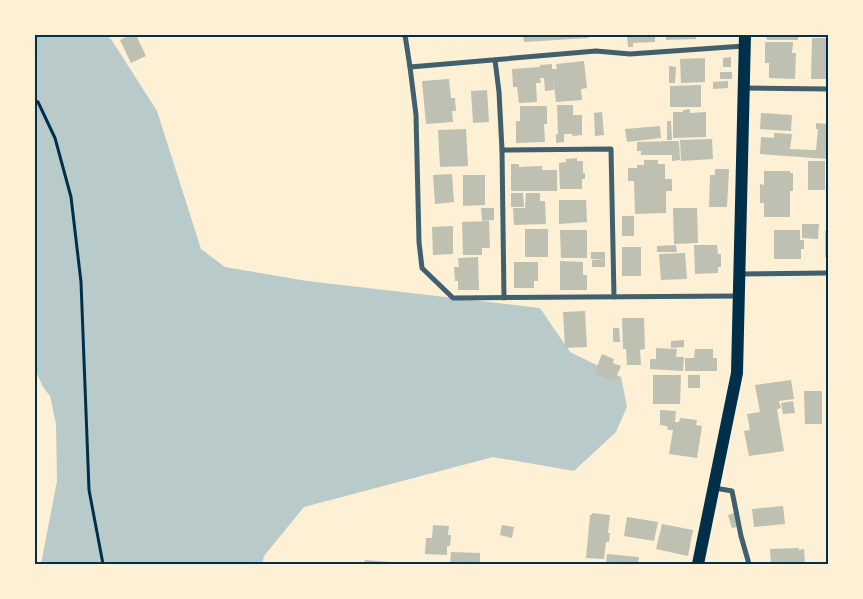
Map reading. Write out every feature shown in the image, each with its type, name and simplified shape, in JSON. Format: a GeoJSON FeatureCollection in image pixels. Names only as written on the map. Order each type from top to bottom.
{"type":"FeatureCollection","features":[{"type":"Feature","properties":{"kind":"main road"},"geometry":{"type":"LineString","coordinates":[[698,564],[715,488],[737,372],[745,40]]}},
{"type":"Feature","properties":{"kind":"street"},"geometry":{"type":"LineString","coordinates":[[405,35],[416,115],[422,268],[453,298],[738,296]]}},
{"type":"Feature","properties":{"kind":"street"},"geometry":{"type":"LineString","coordinates":[[410,67],[596,51],[630,54],[745,40]]}},
{"type":"Feature","properties":{"kind":"street"},"geometry":{"type":"LineString","coordinates":[[495,60],[499,92],[502,150],[504,298]]}},
{"type":"Feature","properties":{"kind":"street"},"geometry":{"type":"LineString","coordinates":[[744,88],[828,89]]}},
{"type":"Feature","properties":{"kind":"street"},"geometry":{"type":"LineString","coordinates":[[502,150],[611,149],[614,297]]}},
{"type":"Feature","properties":{"kind":"street"},"geometry":{"type":"LineString","coordinates":[[739,274],[828,273]]}},
{"type":"Feature","properties":{"kind":"street"},"geometry":{"type":"LineString","coordinates":[[715,488],[732,492],[749,564]]}},
{"type":"Feature","properties":{"kind":"path"},"geometry":{"type":"LineString","coordinates":[[35,101],[38,102],[55,138],[71,197],[81,282],[89,490],[102,564]]}},
{"type":"Feature","properties":{"kind":"shaded area"},"geometry":{"type":"Polygon","coordinates":[[[35,35],[105,35],[111,39],[157,111],[201,249],[225,267],[307,281],[540,308],[570,352],[621,377],[627,407],[616,432],[574,471],[493,457],[304,507],[264,556],[262,564],[41,564],[57,481],[56,424],[50,396],[43,387],[35,369],[35,35]]]}},
{"type":"Feature","properties":{"kind":"building"},"geometry":{"type":"Polygon","coordinates":[[[130,35],[136,35],[146,56],[131,63],[120,40],[130,35]]]}},
{"type":"Feature","properties":{"kind":"building"},"geometry":{"type":"Polygon","coordinates":[[[523,35],[588,35],[589,38],[524,42],[523,35]]]}},
{"type":"Feature","properties":{"kind":"building"},"geometry":{"type":"Polygon","coordinates":[[[627,35],[655,35],[655,42],[633,43],[633,47],[628,47],[627,35]]]}},
{"type":"Feature","properties":{"kind":"building"},"geometry":{"type":"Polygon","coordinates":[[[666,35],[696,35],[696,39],[666,40],[666,35]]]}},
{"type":"Feature","properties":{"kind":"building"},"geometry":{"type":"Polygon","coordinates":[[[766,35],[798,35],[798,40],[767,40],[766,35]]]}},
{"type":"Feature","properties":{"kind":"building"},"geometry":{"type":"Polygon","coordinates":[[[812,38],[828,38],[828,79],[811,79],[812,38]]]}},
{"type":"Feature","properties":{"kind":"building"},"geometry":{"type":"Polygon","coordinates":[[[765,42],[793,42],[792,53],[796,53],[795,79],[769,78],[769,63],[765,63],[765,42]]]}},
{"type":"Feature","properties":{"kind":"building"},"geometry":{"type":"Polygon","coordinates":[[[731,57],[731,67],[723,67],[723,58],[731,57]]]}},
{"type":"Feature","properties":{"kind":"building"},"geometry":{"type":"Polygon","coordinates":[[[705,58],[705,82],[681,83],[680,59],[705,58]]]}},
{"type":"Feature","properties":{"kind":"building"},"geometry":{"type":"Polygon","coordinates":[[[584,61],[587,88],[581,89],[582,100],[556,102],[553,77],[554,90],[545,91],[544,78],[540,78],[541,83],[536,83],[537,102],[519,103],[517,87],[513,87],[512,69],[552,64],[552,69],[557,69],[556,64],[584,61]]]}},
{"type":"Feature","properties":{"kind":"building"},"geometry":{"type":"Polygon","coordinates":[[[669,66],[676,67],[675,83],[669,83],[669,66]]]}},
{"type":"Feature","properties":{"kind":"building"},"geometry":{"type":"Polygon","coordinates":[[[720,72],[732,72],[732,79],[720,79],[720,72]]]}},
{"type":"Feature","properties":{"kind":"building"},"geometry":{"type":"Polygon","coordinates":[[[449,79],[451,98],[455,98],[456,111],[452,111],[453,122],[426,124],[422,81],[449,79]]]}},
{"type":"Feature","properties":{"kind":"building"},"geometry":{"type":"Polygon","coordinates":[[[728,81],[728,88],[713,89],[713,82],[728,81]]]}},
{"type":"Feature","properties":{"kind":"building"},"geometry":{"type":"Polygon","coordinates":[[[701,85],[701,107],[670,107],[670,86],[701,85]]]}},
{"type":"Feature","properties":{"kind":"building"},"geometry":{"type":"Polygon","coordinates":[[[487,90],[489,122],[473,123],[471,91],[487,90]]]}},
{"type":"Feature","properties":{"kind":"building"},"geometry":{"type":"Polygon","coordinates":[[[557,105],[573,105],[573,115],[582,115],[582,135],[572,136],[573,134],[564,134],[564,142],[556,143],[556,134],[558,134],[557,105]]]}},
{"type":"Feature","properties":{"kind":"building"},"geometry":{"type":"Polygon","coordinates":[[[520,106],[547,106],[547,124],[544,124],[545,142],[516,143],[516,121],[520,121],[520,106]]]}},
{"type":"Feature","properties":{"kind":"building"},"geometry":{"type":"Polygon","coordinates":[[[690,109],[690,113],[706,112],[706,137],[673,138],[673,112],[683,112],[683,110],[690,109]]]}},
{"type":"Feature","properties":{"kind":"building"},"geometry":{"type":"Polygon","coordinates":[[[602,112],[604,135],[595,136],[594,113],[602,112]]]}},
{"type":"Feature","properties":{"kind":"building"},"geometry":{"type":"Polygon","coordinates":[[[761,113],[792,115],[791,131],[760,129],[761,113]]]}},
{"type":"Feature","properties":{"kind":"building"},"geometry":{"type":"Polygon","coordinates":[[[667,121],[671,121],[672,140],[667,140],[667,121]]]}},
{"type":"Feature","properties":{"kind":"building"},"geometry":{"type":"Polygon","coordinates":[[[816,123],[828,124],[828,159],[760,154],[761,137],[774,138],[774,133],[792,134],[790,149],[816,150],[818,129],[816,129],[816,123]]]}},
{"type":"Feature","properties":{"kind":"building"},"geometry":{"type":"Polygon","coordinates":[[[660,126],[661,138],[627,142],[625,129],[660,126]]]}},
{"type":"Feature","properties":{"kind":"building"},"geometry":{"type":"Polygon","coordinates":[[[466,129],[468,166],[440,167],[438,130],[466,129]]]}},
{"type":"Feature","properties":{"kind":"building"},"geometry":{"type":"Polygon","coordinates":[[[712,139],[713,159],[681,161],[680,140],[712,139]]]}},
{"type":"Feature","properties":{"kind":"building"},"geometry":{"type":"Polygon","coordinates":[[[679,141],[680,160],[672,161],[672,155],[641,155],[641,151],[637,151],[637,142],[679,141]]]}},
{"type":"Feature","properties":{"kind":"building"},"geometry":{"type":"Polygon","coordinates":[[[577,158],[577,161],[583,161],[583,173],[585,173],[585,179],[582,179],[582,189],[560,189],[559,163],[566,162],[566,159],[577,158]]]}},
{"type":"Feature","properties":{"kind":"building"},"geometry":{"type":"Polygon","coordinates":[[[644,160],[658,160],[658,164],[665,164],[665,179],[672,179],[672,191],[666,191],[666,213],[635,214],[634,181],[628,181],[628,168],[637,168],[637,165],[644,165],[644,160]]]}},
{"type":"Feature","properties":{"kind":"building"},"geometry":{"type":"Polygon","coordinates":[[[808,161],[825,161],[825,190],[808,190],[808,161]]]}},
{"type":"Feature","properties":{"kind":"building"},"geometry":{"type":"Polygon","coordinates":[[[511,164],[519,164],[519,167],[542,166],[542,170],[557,170],[557,191],[511,191],[511,164]]]}},
{"type":"Feature","properties":{"kind":"building"},"geometry":{"type":"Polygon","coordinates":[[[715,169],[729,169],[727,207],[709,207],[710,175],[715,175],[715,169]]]}},
{"type":"Feature","properties":{"kind":"building"},"geometry":{"type":"Polygon","coordinates":[[[764,171],[790,171],[790,173],[793,173],[793,191],[790,191],[790,217],[764,217],[764,203],[760,203],[760,184],[764,185],[764,171]]]}},
{"type":"Feature","properties":{"kind":"building"},"geometry":{"type":"Polygon","coordinates":[[[452,174],[454,202],[435,204],[433,175],[452,174]]]}},
{"type":"Feature","properties":{"kind":"building"},"geometry":{"type":"Polygon","coordinates":[[[463,175],[485,175],[485,205],[463,206],[463,175]]]}},
{"type":"Feature","properties":{"kind":"building"},"geometry":{"type":"Polygon","coordinates":[[[511,193],[523,193],[524,207],[511,207],[511,193]]]}},
{"type":"Feature","properties":{"kind":"building"},"geometry":{"type":"Polygon","coordinates":[[[526,193],[540,193],[540,201],[545,201],[546,224],[514,225],[513,208],[525,208],[526,193]]]}},
{"type":"Feature","properties":{"kind":"building"},"geometry":{"type":"Polygon","coordinates":[[[559,200],[586,200],[587,222],[559,224],[559,200]]]}},
{"type":"Feature","properties":{"kind":"building"},"geometry":{"type":"Polygon","coordinates":[[[481,208],[494,208],[494,220],[482,221],[481,208]]]}},
{"type":"Feature","properties":{"kind":"building"},"geometry":{"type":"Polygon","coordinates":[[[673,208],[697,208],[698,243],[674,244],[673,208]]]}},
{"type":"Feature","properties":{"kind":"building"},"geometry":{"type":"Polygon","coordinates":[[[622,216],[634,216],[634,236],[622,236],[622,216]]]}},
{"type":"Feature","properties":{"kind":"building"},"geometry":{"type":"Polygon","coordinates":[[[489,221],[490,248],[482,248],[482,255],[463,255],[462,222],[489,221]]]}},
{"type":"Feature","properties":{"kind":"building"},"geometry":{"type":"Polygon","coordinates":[[[802,224],[819,224],[818,239],[802,238],[802,224]]]}},
{"type":"Feature","properties":{"kind":"building"},"geometry":{"type":"Polygon","coordinates":[[[453,226],[453,254],[433,255],[432,227],[453,226]]]}},
{"type":"Feature","properties":{"kind":"building"},"geometry":{"type":"Polygon","coordinates":[[[525,229],[548,229],[548,257],[525,257],[525,229]]]}},
{"type":"Feature","properties":{"kind":"building"},"geometry":{"type":"Polygon","coordinates":[[[560,230],[587,230],[587,258],[561,258],[560,230]]]}},
{"type":"Feature","properties":{"kind":"building"},"geometry":{"type":"Polygon","coordinates":[[[774,230],[800,230],[800,240],[804,240],[804,249],[801,249],[801,259],[774,259],[774,230]]]}},
{"type":"Feature","properties":{"kind":"building"},"geometry":{"type":"Polygon","coordinates":[[[825,231],[828,231],[828,257],[825,257],[825,231]]]}},
{"type":"Feature","properties":{"kind":"building"},"geometry":{"type":"Polygon","coordinates":[[[676,245],[677,252],[657,252],[657,246],[676,245]]]}},
{"type":"Feature","properties":{"kind":"building"},"geometry":{"type":"Polygon","coordinates":[[[694,245],[717,245],[718,254],[721,254],[721,267],[718,267],[718,273],[695,274],[694,245]]]}},
{"type":"Feature","properties":{"kind":"building"},"geometry":{"type":"Polygon","coordinates":[[[622,247],[641,247],[641,276],[622,276],[622,247]]]}},
{"type":"Feature","properties":{"kind":"building"},"geometry":{"type":"Polygon","coordinates":[[[591,252],[605,252],[605,259],[591,259],[591,252]]]}},
{"type":"Feature","properties":{"kind":"building"},"geometry":{"type":"Polygon","coordinates":[[[685,253],[687,279],[661,280],[659,254],[685,253]]]}},
{"type":"Feature","properties":{"kind":"building"},"geometry":{"type":"Polygon","coordinates":[[[478,257],[479,290],[458,290],[458,281],[455,281],[454,267],[459,267],[458,258],[478,257]]]}},
{"type":"Feature","properties":{"kind":"building"},"geometry":{"type":"Polygon","coordinates":[[[605,259],[605,267],[592,267],[592,260],[605,259]]]}},
{"type":"Feature","properties":{"kind":"building"},"geometry":{"type":"Polygon","coordinates":[[[560,261],[583,262],[583,275],[587,275],[587,290],[560,290],[560,261]]]}},
{"type":"Feature","properties":{"kind":"building"},"geometry":{"type":"Polygon","coordinates":[[[514,262],[538,262],[538,281],[534,281],[534,288],[514,288],[514,262]]]}},
{"type":"Feature","properties":{"kind":"building"},"geometry":{"type":"Polygon","coordinates":[[[585,311],[587,347],[565,348],[563,312],[585,311]]]}},
{"type":"Feature","properties":{"kind":"building"},"geometry":{"type":"Polygon","coordinates":[[[622,318],[644,318],[645,349],[640,350],[641,365],[627,365],[626,349],[623,349],[622,318]]]}},
{"type":"Feature","properties":{"kind":"building"},"geometry":{"type":"Polygon","coordinates":[[[613,328],[619,328],[620,342],[613,342],[613,328]]]}},
{"type":"Feature","properties":{"kind":"building"},"geometry":{"type":"Polygon","coordinates":[[[684,340],[684,347],[671,348],[671,341],[684,340]]]}},
{"type":"Feature","properties":{"kind":"building"},"geometry":{"type":"Polygon","coordinates":[[[656,348],[677,349],[676,357],[684,357],[683,371],[650,369],[650,359],[656,359],[656,348]]]}},
{"type":"Feature","properties":{"kind":"building"},"geometry":{"type":"Polygon","coordinates":[[[695,349],[713,349],[713,358],[717,358],[717,371],[685,371],[685,358],[694,358],[695,349]]]}},
{"type":"Feature","properties":{"kind":"building"},"geometry":{"type":"Polygon","coordinates":[[[602,354],[614,359],[613,363],[621,366],[614,382],[594,374],[602,354]]]}},
{"type":"Feature","properties":{"kind":"building"},"geometry":{"type":"Polygon","coordinates":[[[653,375],[681,375],[680,404],[653,404],[653,375]]]}},
{"type":"Feature","properties":{"kind":"building"},"geometry":{"type":"Polygon","coordinates":[[[688,375],[700,375],[700,388],[688,388],[688,375]]]}},
{"type":"Feature","properties":{"kind":"building"},"geometry":{"type":"Polygon","coordinates":[[[791,380],[794,399],[779,401],[781,408],[777,409],[784,451],[749,456],[744,431],[750,430],[747,414],[760,412],[755,385],[791,380]]]}},
{"type":"Feature","properties":{"kind":"building"},"geometry":{"type":"Polygon","coordinates":[[[804,391],[822,391],[822,424],[805,424],[804,391]]]}},
{"type":"Feature","properties":{"kind":"building"},"geometry":{"type":"Polygon","coordinates":[[[793,401],[795,413],[783,414],[781,403],[793,401]]]}},
{"type":"Feature","properties":{"kind":"building"},"geometry":{"type":"Polygon","coordinates":[[[660,410],[676,411],[675,422],[679,422],[680,418],[697,420],[696,425],[702,426],[697,458],[669,454],[673,430],[668,430],[667,426],[660,425],[660,410]]]}},
{"type":"Feature","properties":{"kind":"building"},"geometry":{"type":"Polygon","coordinates":[[[783,506],[785,524],[754,527],[752,509],[783,506]]]}},
{"type":"Feature","properties":{"kind":"building"},"geometry":{"type":"Polygon","coordinates":[[[592,513],[610,515],[609,542],[606,542],[604,559],[586,558],[590,515],[592,513]]]}},
{"type":"Feature","properties":{"kind":"building"},"geometry":{"type":"Polygon","coordinates":[[[734,513],[737,527],[732,528],[728,515],[734,513]]]}},
{"type":"Feature","properties":{"kind":"building"},"geometry":{"type":"Polygon","coordinates":[[[627,517],[658,522],[654,541],[624,536],[627,517]]]}},
{"type":"Feature","properties":{"kind":"building"},"geometry":{"type":"Polygon","coordinates":[[[662,524],[693,530],[688,556],[656,549],[662,524]]]}},
{"type":"Feature","properties":{"kind":"building"},"geometry":{"type":"Polygon","coordinates":[[[433,525],[449,526],[448,535],[451,535],[450,546],[447,546],[447,555],[425,554],[426,538],[432,538],[433,525]]]}},
{"type":"Feature","properties":{"kind":"building"},"geometry":{"type":"Polygon","coordinates":[[[502,525],[514,527],[512,538],[500,535],[502,525]]]}},
{"type":"Feature","properties":{"kind":"building"},"geometry":{"type":"Polygon","coordinates":[[[799,548],[799,550],[804,549],[805,564],[771,564],[770,549],[799,548]]]}},
{"type":"Feature","properties":{"kind":"building"},"geometry":{"type":"Polygon","coordinates":[[[451,552],[480,553],[480,564],[450,564],[451,552]]]}},
{"type":"Feature","properties":{"kind":"building"},"geometry":{"type":"Polygon","coordinates":[[[607,554],[639,557],[638,564],[606,564],[607,554]]]}},
{"type":"Feature","properties":{"kind":"building"},"geometry":{"type":"Polygon","coordinates":[[[365,560],[390,562],[390,564],[364,564],[365,560]]]}}]}
